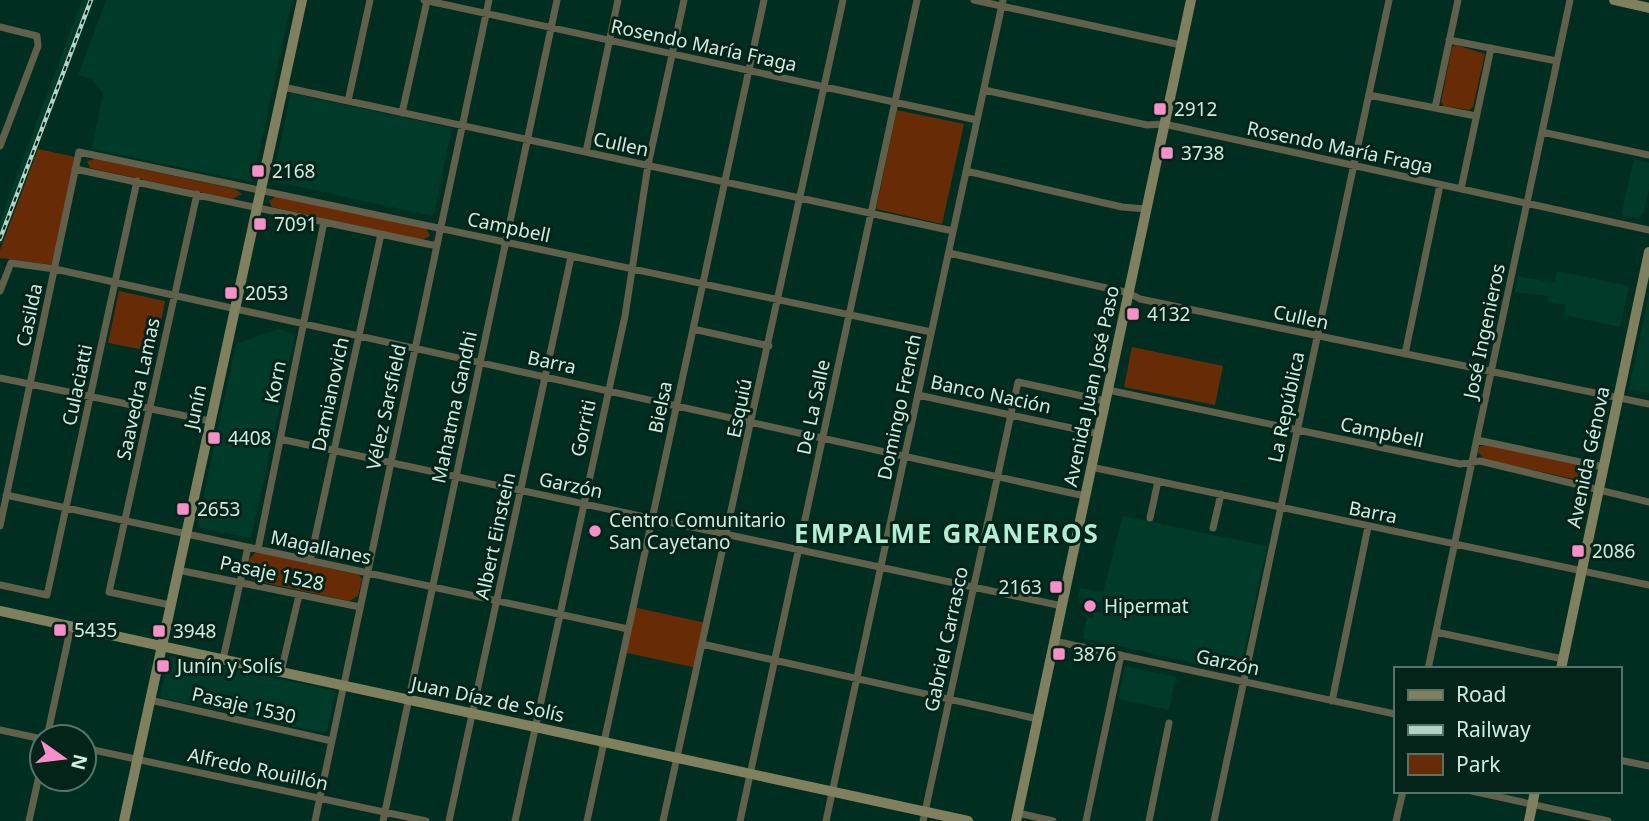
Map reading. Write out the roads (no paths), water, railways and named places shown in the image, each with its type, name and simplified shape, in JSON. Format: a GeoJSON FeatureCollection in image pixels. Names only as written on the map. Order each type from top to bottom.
{"type":"FeatureCollection","features":[{"type":"Feature","properties":{"kind":"main road","name":"Junín"},"geometry":{"type":"LineString","coordinates":[[124,821],[302,0]]}},
{"type":"Feature","properties":{"kind":"main road","name":"Avenida Juan José Paso"},"geometry":{"type":"LineString","coordinates":[[1017,817],[1191,0]]}},
{"type":"Feature","properties":{"kind":"main road"},"geometry":{"type":"LineString","coordinates":[[1614,0],[1649,8]]}},
{"type":"Feature","properties":{"kind":"main road","name":"Avenida Génova"},"geometry":{"type":"LineString","coordinates":[[1562,664],[1649,252]]}},
{"type":"Feature","properties":{"kind":"main road","name":"Juan Díaz de Solís"},"geometry":{"type":"LineString","coordinates":[[0,611],[833,792],[924,816],[968,821]]}},
{"type":"Feature","properties":{"kind":"main road"},"geometry":{"type":"LineString","coordinates":[[1529,821],[1535,793]]}},
{"type":"Feature","properties":{"kind":"street"},"geometry":{"type":"LineString","coordinates":[[348,101],[370,0]]}},
{"type":"Feature","properties":{"kind":"street"},"geometry":{"type":"LineString","coordinates":[[402,113],[425,0]]}},
{"type":"Feature","properties":{"kind":"street","name":"Rosendo María Fraga"},"geometry":{"type":"LineString","coordinates":[[425,0],[977,120]]}},
{"type":"Feature","properties":{"kind":"street","name":"Vélez Sarsfield"},"geometry":{"type":"LineString","coordinates":[[315,821],[489,0]]}},
{"type":"Feature","properties":{"kind":"street","name":"Mahatma Gandhi"},"geometry":{"type":"LineString","coordinates":[[383,821],[557,0]]}},
{"type":"Feature","properties":{"kind":"street"},"geometry":{"type":"LineString","coordinates":[[586,152],[618,0]]}},
{"type":"Feature","properties":{"kind":"street","name":"Gorriti"},"geometry":{"type":"LineString","coordinates":[[515,821],[625,316],[648,165],[684,0]]}},
{"type":"Feature","properties":{"kind":"street","name":"Bielsa"},"geometry":{"type":"LineString","coordinates":[[587,821],[764,0]]}},
{"type":"Feature","properties":{"kind":"street","name":"Esquiú"},"geometry":{"type":"LineString","coordinates":[[663,821],[769,346],[842,0]]}},
{"type":"Feature","properties":{"kind":"street","name":"De La Salle"},"geometry":{"type":"LineString","coordinates":[[740,821],[917,0]]}},
{"type":"Feature","properties":{"kind":"street"},"geometry":{"type":"LineString","coordinates":[[974,0],[1002,3],[1181,45]]}},
{"type":"Feature","properties":{"kind":"street","name":"La República"},"geometry":{"type":"LineString","coordinates":[[1214,821],[1389,0]]}},
{"type":"Feature","properties":{"kind":"street"},"geometry":{"type":"LineString","coordinates":[[1435,108],[1458,0]]}},
{"type":"Feature","properties":{"kind":"street","name":"José Ingenieros"},"geometry":{"type":"LineString","coordinates":[[1428,667],[1570,0]]}},
{"type":"Feature","properties":{"kind":"street","name":"Domingo French"},"geometry":{"type":"LineString","coordinates":[[826,821],[1002,3]]}},
{"type":"Feature","properties":{"kind":"street"},"geometry":{"type":"LineString","coordinates":[[0,27],[37,36],[38,46],[0,146]]}},
{"type":"Feature","properties":{"kind":"street"},"geometry":{"type":"LineString","coordinates":[[1449,40],[1557,61]]}},
{"type":"Feature","properties":{"kind":"street"},"geometry":{"type":"LineString","coordinates":[[1461,189],[1492,48]]}},
{"type":"Feature","properties":{"kind":"street","name":"Cullen"},"geometry":{"type":"LineString","coordinates":[[283,87],[953,231]]}},
{"type":"Feature","properties":{"kind":"street","name":"Rosendo María Fraga"},"geometry":{"type":"LineString","coordinates":[[984,90],[1147,125],[1164,124],[1649,230]]}},
{"type":"Feature","properties":{"kind":"street"},"geometry":{"type":"LineString","coordinates":[[1369,95],[1476,117]]}},
{"type":"Feature","properties":{"kind":"street"},"geometry":{"type":"LineString","coordinates":[[1542,132],[1649,155]]}},
{"type":"Feature","properties":{"kind":"street","name":"Campbell"},"geometry":{"type":"LineString","coordinates":[[79,152],[932,332]]}},
{"type":"Feature","properties":{"kind":"street","name":"Casilda"},"geometry":{"type":"LineString","coordinates":[[0,526],[5,492],[79,152]]}},
{"type":"Feature","properties":{"kind":"street"},"geometry":{"type":"LineString","coordinates":[[75,169],[437,246]]}},
{"type":"Feature","properties":{"kind":"street"},"geometry":{"type":"LineString","coordinates":[[966,171],[1122,207],[1146,209]]}},
{"type":"Feature","properties":{"kind":"street","name":"Culaciatti"},"geometry":{"type":"LineString","coordinates":[[0,585],[47,595],[137,181]]}},
{"type":"Feature","properties":{"kind":"street"},"geometry":{"type":"LineString","coordinates":[[1405,354],[1440,185]]}},
{"type":"Feature","properties":{"kind":"street","name":"Saavedra Lamas"},"geometry":{"type":"LineString","coordinates":[[170,606],[109,592],[197,194]]}},
{"type":"Feature","properties":{"kind":"street","name":"Korn"},"geometry":{"type":"LineString","coordinates":[[258,549],[324,222]]}},
{"type":"Feature","properties":{"kind":"street","name":"Damianovich"},"geometry":{"type":"LineString","coordinates":[[310,561],[381,234]]}},
{"type":"Feature","properties":{"kind":"street","name":"Cullen"},"geometry":{"type":"LineString","coordinates":[[948,253],[1129,293],[1140,299],[1649,404]]}},
{"type":"Feature","properties":{"kind":"street","name":"Albert Einstein"},"geometry":{"type":"LineString","coordinates":[[449,821],[571,257]]}},
{"type":"Feature","properties":{"kind":"street","name":"Barra"},"geometry":{"type":"LineString","coordinates":[[0,291],[11,263],[55,269],[1085,496]]}},
{"type":"Feature","properties":{"kind":"street"},"geometry":{"type":"LineString","coordinates":[[693,329],[769,346]]}},
{"type":"Feature","properties":{"kind":"street"},"geometry":{"type":"LineString","coordinates":[[0,378],[210,421]]}},
{"type":"Feature","properties":{"kind":"street","name":"Gabriel Carrasco"},"geometry":{"type":"LineString","coordinates":[[924,816],[1018,382],[1105,401]]}},
{"type":"Feature","properties":{"kind":"street","name":"Campbell"},"geometry":{"type":"LineString","coordinates":[[1108,390],[1460,464],[1473,461],[1649,502]]}},
{"type":"Feature","properties":{"kind":"street","name":"Banco Nación"},"geometry":{"type":"LineString","coordinates":[[918,395],[1098,434]]}},
{"type":"Feature","properties":{"kind":"street","name":"Garzón"},"geometry":{"type":"LineString","coordinates":[[280,439],[1062,606]]}},
{"type":"Feature","properties":{"kind":"street"},"geometry":{"type":"LineString","coordinates":[[1477,440],[1604,467]]}},
{"type":"Feature","properties":{"kind":"street","name":"Barra"},"geometry":{"type":"LineString","coordinates":[[1091,467],[1649,585]]}},
{"type":"Feature","properties":{"kind":"street"},"geometry":{"type":"LineString","coordinates":[[1150,518],[1158,481]]}},
{"type":"Feature","properties":{"kind":"street","name":"Magallanes"},"geometry":{"type":"LineString","coordinates":[[5,492],[125,521],[628,629]]}},
{"type":"Feature","properties":{"kind":"street"},"geometry":{"type":"LineString","coordinates":[[1213,528],[1221,494]]}},
{"type":"Feature","properties":{"kind":"street"},"geometry":{"type":"LineString","coordinates":[[1332,701],[1368,527]]}},
{"type":"Feature","properties":{"kind":"street"},"geometry":{"type":"LineString","coordinates":[[223,659],[248,547]]}},
{"type":"Feature","properties":{"kind":"street","name":"Pasaje 1528"},"geometry":{"type":"LineString","coordinates":[[178,570],[360,607]]}},
{"type":"Feature","properties":{"kind":"street"},"geometry":{"type":"LineString","coordinates":[[281,672],[299,595]]}},
{"type":"Feature","properties":{"kind":"street"},"geometry":{"type":"LineString","coordinates":[[50,723],[71,626]]}},
{"type":"Feature","properties":{"kind":"street"},"geometry":{"type":"LineString","coordinates":[[1436,632],[1562,664]]}},
{"type":"Feature","properties":{"kind":"street","name":"Garzón"},"geometry":{"type":"LineString","coordinates":[[1055,641],[1394,714]]}},
{"type":"Feature","properties":{"kind":"street"},"geometry":{"type":"LineString","coordinates":[[702,644],[1038,719]]}},
{"type":"Feature","properties":{"kind":"street"},"geometry":{"type":"LineString","coordinates":[[1086,821],[1121,655]]}},
{"type":"Feature","properties":{"kind":"street","name":"Pasaje 1530"},"geometry":{"type":"LineString","coordinates":[[150,700],[332,741]]}},
{"type":"Feature","properties":{"kind":"street"},"geometry":{"type":"LineString","coordinates":[[1149,821],[1169,723]]}},
{"type":"Feature","properties":{"kind":"street"},"geometry":{"type":"LineString","coordinates":[[0,730],[28,736]]}},
{"type":"Feature","properties":{"kind":"street","name":"Alfredo Rouillón"},"geometry":{"type":"LineString","coordinates":[[98,751],[426,821]]}},
{"type":"Feature","properties":{"kind":"street"},"geometry":{"type":"LineString","coordinates":[[1621,760],[1649,766]]}},
{"type":"Feature","properties":{"kind":"street"},"geometry":{"type":"LineString","coordinates":[[29,821],[35,793]]}},
{"type":"Feature","properties":{"kind":"street"},"geometry":{"type":"LineString","coordinates":[[1396,821],[1403,793]]}},
{"type":"Feature","properties":{"kind":"street"},"geometry":{"type":"LineString","coordinates":[[1481,793],[1608,821]]}},
{"type":"Feature","properties":{"kind":"street"},"geometry":{"type":"LineString","coordinates":[[1017,817],[1053,821]]}},
{"type":"Feature","properties":{"kind":"railway"},"geometry":{"type":"LineString","coordinates":[[0,239],[91,0]]}},
{"type":"Feature","properties":{"kind":"place","name":"2912"},"geometry":{"type":"Point","coordinates":[1160,109]}},
{"type":"Feature","properties":{"kind":"place","name":"3738"},"geometry":{"type":"Point","coordinates":[1167,153]}},
{"type":"Feature","properties":{"kind":"place","name":"2168"},"geometry":{"type":"Point","coordinates":[258,171]}},
{"type":"Feature","properties":{"kind":"place","name":"7091"},"geometry":{"type":"Point","coordinates":[260,224]}},
{"type":"Feature","properties":{"kind":"place","name":"2053"},"geometry":{"type":"Point","coordinates":[231,293]}},
{"type":"Feature","properties":{"kind":"place","name":"4132"},"geometry":{"type":"Point","coordinates":[1133,314]}},
{"type":"Feature","properties":{"kind":"place","name":"4408"},"geometry":{"type":"Point","coordinates":[214,438]}},
{"type":"Feature","properties":{"kind":"place","name":"2653"},"geometry":{"type":"Point","coordinates":[183,509]}},
{"type":"Feature","properties":{"kind":"place","name":"Centro Comunitario San Cayetano"},"geometry":{"type":"Point","coordinates":[595,531]}},
{"type":"Feature","properties":{"kind":"place","name":"2086"},"geometry":{"type":"Point","coordinates":[1578,551]}},
{"type":"Feature","properties":{"kind":"place","name":"2163"},"geometry":{"type":"Point","coordinates":[1056,587]}},
{"type":"Feature","properties":{"kind":"place","name":"Hipermat"},"geometry":{"type":"Point","coordinates":[1090,606]}},
{"type":"Feature","properties":{"kind":"place","name":"5435"},"geometry":{"type":"Point","coordinates":[60,630]}},
{"type":"Feature","properties":{"kind":"place","name":"3948"},"geometry":{"type":"Point","coordinates":[159,631]}},
{"type":"Feature","properties":{"kind":"place","name":"3876"},"geometry":{"type":"Point","coordinates":[1059,654]}},
{"type":"Feature","properties":{"kind":"place","name":"Junín y Solís"},"geometry":{"type":"Point","coordinates":[163,666]}},
{"type":"Feature","properties":{"kind":"district","name":"EMPALME GRANEROS"},"geometry":{"type":"Point","coordinates":[947,533]}}]}
